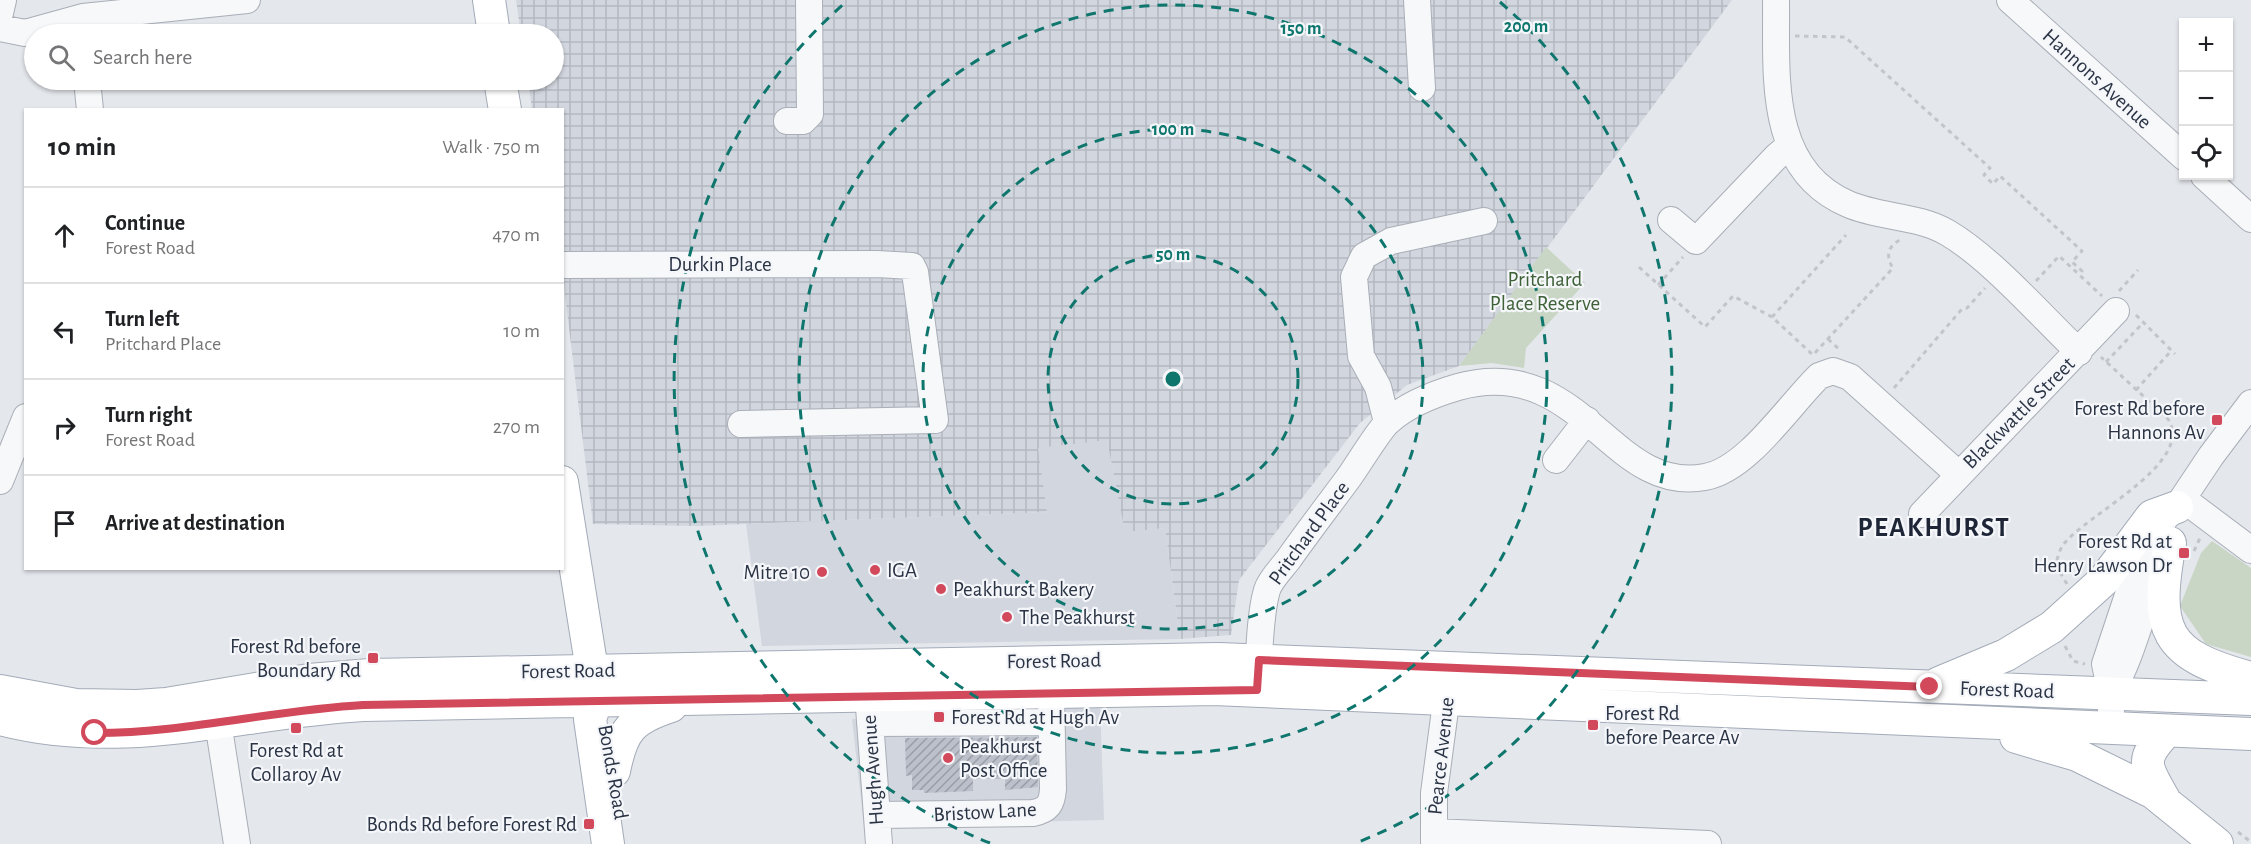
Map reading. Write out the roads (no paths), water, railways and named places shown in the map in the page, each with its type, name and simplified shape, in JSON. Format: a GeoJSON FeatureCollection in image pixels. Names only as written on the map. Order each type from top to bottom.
{"type":"FeatureCollection","features":[{"type":"Feature","properties":{"kind":"main road"},"geometry":{"type":"LineString","coordinates":[[489,0],[493,24]]}},
{"type":"Feature","properties":{"kind":"main road"},"geometry":{"type":"LineString","coordinates":[[502,90],[505,108]]}},
{"type":"Feature","properties":{"kind":"main road","name":"Bonds Road"},"geometry":{"type":"LineString","coordinates":[[564,495],[596,702],[605,718],[608,844]]}},
{"type":"Feature","properties":{"kind":"main road"},"geometry":{"type":"LineString","coordinates":[[1930,687],[2006,655],[2047,631],[2093,592],[2152,516],[2189,508]]}},
{"type":"Feature","properties":{"kind":"main road"},"geometry":{"type":"LineString","coordinates":[[2180,552],[2162,602],[2163,616],[2173,638],[2204,664],[2251,678]]}},
{"type":"Feature","properties":{"kind":"main road","name":"Forest Road"},"geometry":{"type":"LineString","coordinates":[[0,691],[76,705],[137,706],[166,704],[309,680],[370,675],[1159,659],[1258,675],[1448,699],[2251,735]]}},
{"type":"Feature","properties":{"kind":"main road","name":"Forest Road"},"geometry":{"type":"LineString","coordinates":[[0,719],[37,727],[95,733],[154,732],[273,713],[334,707],[692,699],[869,709],[1051,707],[1258,675],[1449,668],[2251,699]]}},
{"type":"Feature","properties":{"kind":"main road"},"geometry":{"type":"LineString","coordinates":[[509,703],[562,722],[605,766],[637,720],[692,699]]}},
{"type":"Feature","properties":{"kind":"main road"},"geometry":{"type":"LineString","coordinates":[[1959,722],[2061,749],[2159,798]]}},
{"type":"Feature","properties":{"kind":"main road"},"geometry":{"type":"LineString","coordinates":[[2111,729],[2118,756],[2129,772],[2217,844]]}},
{"type":"Feature","properties":{"kind":"main road"},"geometry":{"type":"LineString","coordinates":[[2159,798],[2146,760],[2151,750],[2167,731]]}},
{"type":"Feature","properties":{"kind":"main road","name":"Bonds Road"},"geometry":{"type":"LineString","coordinates":[[605,766],[625,844]]}},
{"type":"Feature","properties":{"kind":"street"},"geometry":{"type":"LineString","coordinates":[[0,13],[3,0]]}},
{"type":"Feature","properties":{"kind":"street"},"geometry":{"type":"LineString","coordinates":[[96,24],[247,0]]}},
{"type":"Feature","properties":{"kind":"street"},"geometry":{"type":"LineString","coordinates":[[787,121],[803,121],[810,114],[809,0]]}},
{"type":"Feature","properties":{"kind":"street"},"geometry":{"type":"LineString","coordinates":[[1417,0],[1422,88]]}},
{"type":"Feature","properties":{"kind":"street"},"geometry":{"type":"LineString","coordinates":[[1776,0],[1776,73],[1784,128],[1789,146],[1806,171],[1828,193],[1849,204],[1908,217],[1946,232],[1969,246],[2083,348]]}},
{"type":"Feature","properties":{"kind":"street","name":"Hannons Avenue"},"geometry":{"type":"LineString","coordinates":[[2010,0],[2179,152]]}},
{"type":"Feature","properties":{"kind":"street"},"geometry":{"type":"LineString","coordinates":[[0,28],[24,33]]}},
{"type":"Feature","properties":{"kind":"street"},"geometry":{"type":"LineString","coordinates":[[88,90],[90,108]]}},
{"type":"Feature","properties":{"kind":"street"},"geometry":{"type":"LineString","coordinates":[[1671,220],[1696,241],[1789,146]]}},
{"type":"Feature","properties":{"kind":"street"},"geometry":{"type":"LineString","coordinates":[[2208,180],[2251,219]]}},
{"type":"Feature","properties":{"kind":"street"},"geometry":{"type":"LineString","coordinates":[[1387,422],[1378,387],[1361,356],[1354,277],[1364,256],[1391,241],[1484,221]]}},
{"type":"Feature","properties":{"kind":"street","name":"Durkin Place"},"geometry":{"type":"LineString","coordinates":[[564,265],[877,264],[912,266],[915,272],[935,420],[741,424]]}},
{"type":"Feature","properties":{"kind":"street","name":"Blackwattle Street"},"geometry":{"type":"LineString","coordinates":[[1922,514],[1958,474],[2083,348],[2119,306]]}},
{"type":"Feature","properties":{"kind":"street","name":"Pritchard Place"},"geometry":{"type":"LineString","coordinates":[[1258,675],[1267,588],[1368,452],[1387,422],[1412,405],[1445,391],[1474,384],[1503,382],[1545,391],[1587,420],[1622,451],[1660,473],[1705,477],[1733,466],[1819,376],[1833,371],[1850,377],[1958,474]]}},
{"type":"Feature","properties":{"kind":"street"},"geometry":{"type":"LineString","coordinates":[[2111,693],[2126,668],[2147,599],[2180,552],[2176,530],[2189,508],[2211,456],[2251,403]]}},
{"type":"Feature","properties":{"kind":"street"},"geometry":{"type":"LineString","coordinates":[[1556,460],[1587,420]]}},
{"type":"Feature","properties":{"kind":"street"},"geometry":{"type":"LineString","coordinates":[[0,480],[24,422]]}},
{"type":"Feature","properties":{"kind":"street"},"geometry":{"type":"LineString","coordinates":[[0,480],[24,475]]}},
{"type":"Feature","properties":{"kind":"street"},"geometry":{"type":"LineString","coordinates":[[2189,508],[2251,550]]}},
{"type":"Feature","properties":{"kind":"street"},"geometry":{"type":"LineString","coordinates":[[2111,729],[2111,693],[2105,664],[2125,601],[2164,518],[2189,508]]}},
{"type":"Feature","properties":{"kind":"street","name":"Pearce Avenue"},"geometry":{"type":"LineString","coordinates":[[1434,838],[1434,793],[1448,699],[1449,668]]}},
{"type":"Feature","properties":{"kind":"street","name":"Bristow Lane"},"geometry":{"type":"LineString","coordinates":[[877,815],[1033,813],[1046,809],[1052,798],[1051,707]]}},
{"type":"Feature","properties":{"kind":"street","name":"Hugh Avenue"},"geometry":{"type":"LineString","coordinates":[[869,709],[879,844]]}},
{"type":"Feature","properties":{"kind":"street"},"geometry":{"type":"LineString","coordinates":[[218,722],[237,844]]}},
{"type":"Feature","properties":{"kind":"street"},"geometry":{"type":"LineString","coordinates":[[1434,838],[1708,844]]}},
{"type":"Feature","properties":{"kind":"place","name":"Forest Rd before Hannons Av"},"geometry":{"type":"Point","coordinates":[2217,420]}},
{"type":"Feature","properties":{"kind":"place","name":"Forest Rd at Henry Lawson Dr"},"geometry":{"type":"Point","coordinates":[2184,553]}},
{"type":"Feature","properties":{"kind":"place","name":"IGA"},"geometry":{"type":"Point","coordinates":[875,570]}},
{"type":"Feature","properties":{"kind":"place","name":"Mitre 10"},"geometry":{"type":"Point","coordinates":[822,572]}},
{"type":"Feature","properties":{"kind":"place","name":"Peakhurst Bakery"},"geometry":{"type":"Point","coordinates":[941,589]}},
{"type":"Feature","properties":{"kind":"place","name":"The Peakhurst"},"geometry":{"type":"Point","coordinates":[1007,617]}},
{"type":"Feature","properties":{"kind":"place","name":"Forest Rd before Boundary Rd"},"geometry":{"type":"Point","coordinates":[373,658]}},
{"type":"Feature","properties":{"kind":"place","name":"Forest Rd at Hugh Av"},"geometry":{"type":"Point","coordinates":[939,717]}},
{"type":"Feature","properties":{"kind":"place","name":"Forest Rd before Pearce Av"},"geometry":{"type":"Point","coordinates":[1593,725]}},
{"type":"Feature","properties":{"kind":"place","name":"Forest Rd at Collaroy Av"},"geometry":{"type":"Point","coordinates":[296,728]}},
{"type":"Feature","properties":{"kind":"place","name":"Peakhurst Post Office"},"geometry":{"type":"Point","coordinates":[948,758]}},
{"type":"Feature","properties":{"kind":"place","name":"Bonds Rd before Forest Rd"},"geometry":{"type":"Point","coordinates":[589,824]}},
{"type":"Feature","properties":{"kind":"district","name":"PEAKHURST"},"geometry":{"type":"Point","coordinates":[1934,527]}},
{"type":"Feature","properties":{"kind":"park label","name":"Pritchard Place Reserve"},"geometry":{"type":"Point","coordinates":[1545,291]}}]}
